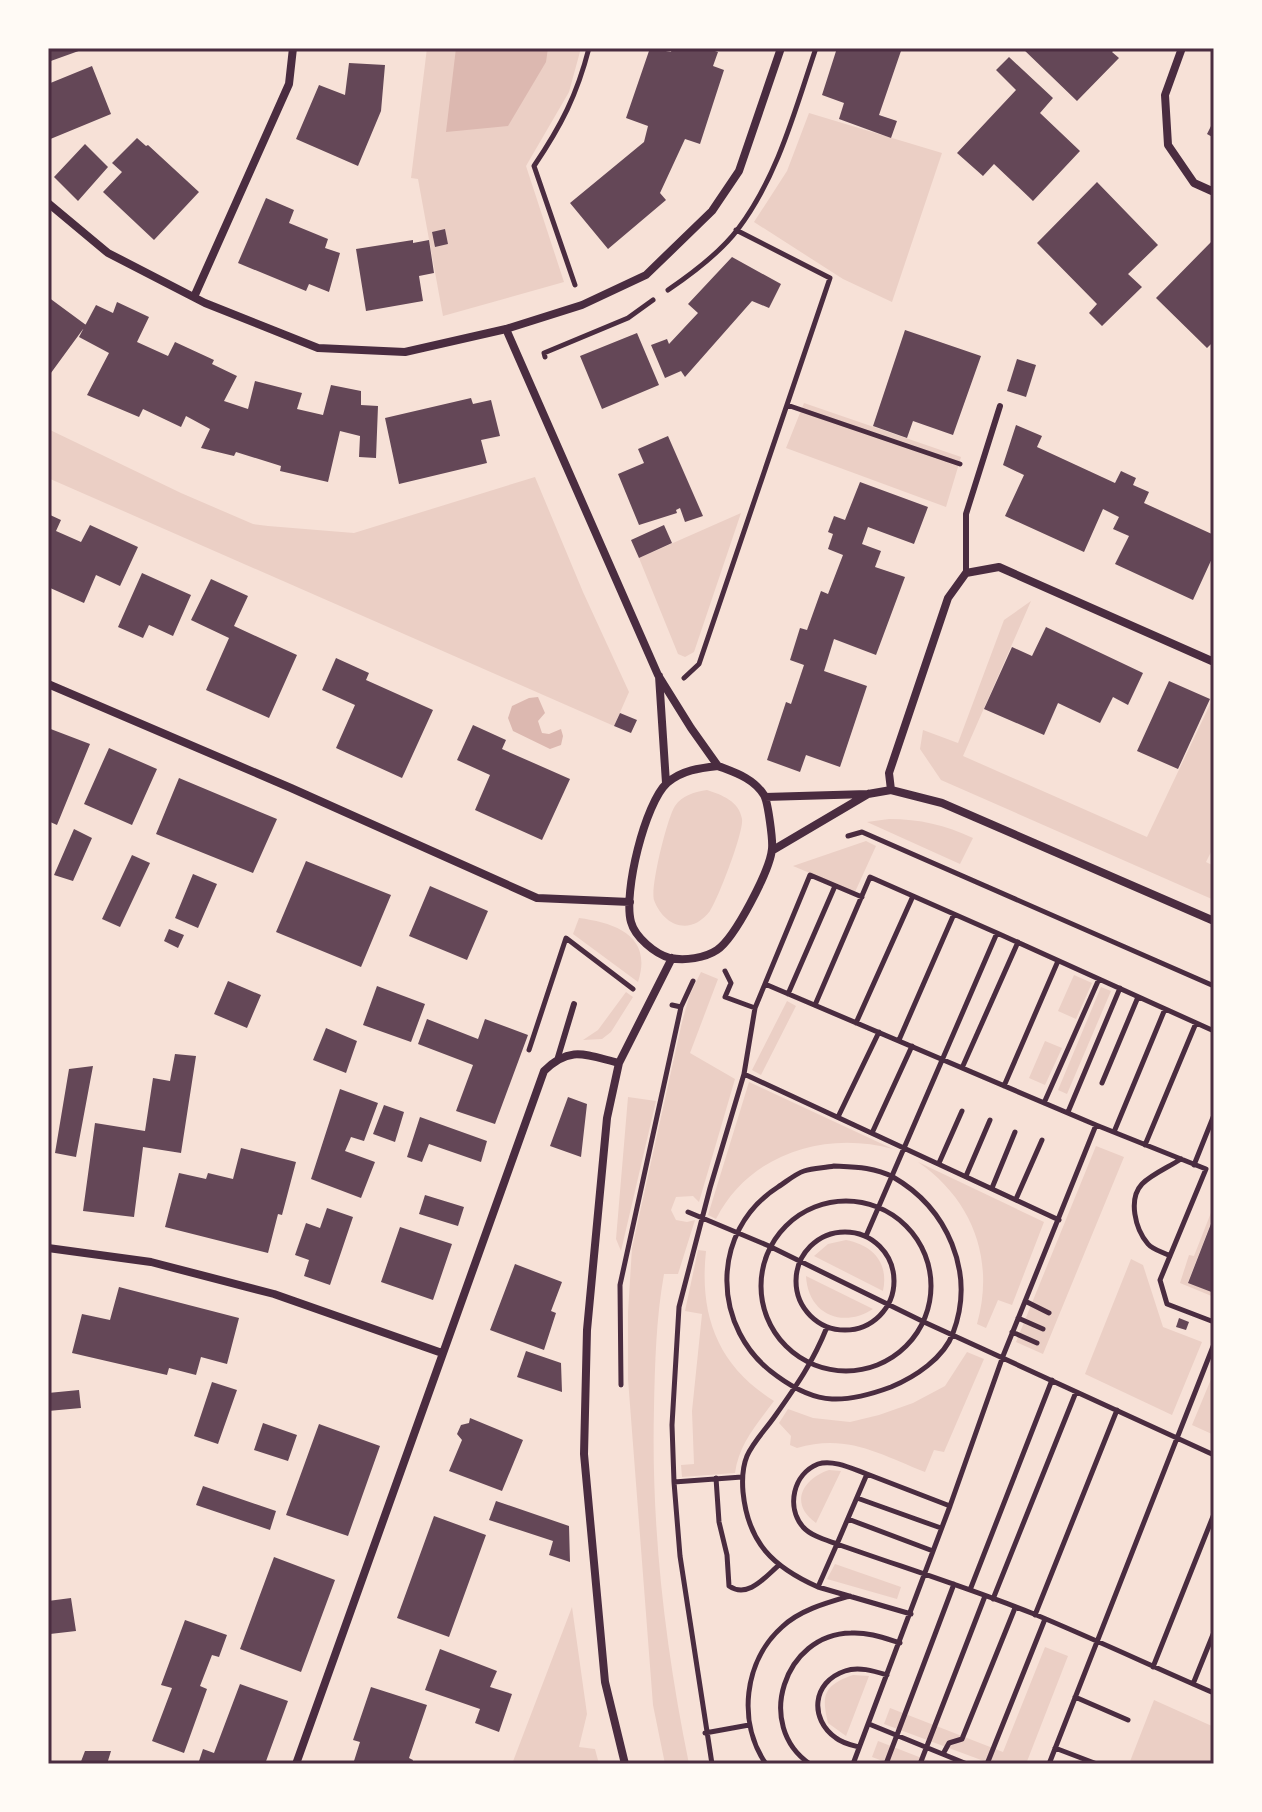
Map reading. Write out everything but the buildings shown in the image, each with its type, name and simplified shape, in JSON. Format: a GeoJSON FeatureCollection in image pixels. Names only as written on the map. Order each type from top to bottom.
{"type":"FeatureCollection","features":[{"type":"Feature","properties":{"kind":"street"},"geometry":{"type":"LineString","coordinates":[[194,297],[289,84],[293,48]]}},
{"type":"Feature","properties":{"kind":"street"},"geometry":{"type":"LineString","coordinates":[[48,203],[108,253],[194,297],[318,348],[405,352],[506,329],[582,305],[646,275],[712,211],[739,171],[781,48]]}},
{"type":"Feature","properties":{"kind":"street"},"geometry":{"type":"LineString","coordinates":[[1182,48],[1165,95],[1168,145],[1194,183],[1214,192]]}},
{"type":"Feature","properties":{"kind":"street"},"geometry":{"type":"LineString","coordinates":[[506,329],[658,675],[718,766]]}},
{"type":"Feature","properties":{"kind":"street"},"geometry":{"type":"LineString","coordinates":[[891,790],[889,773],[948,598],[966,573],[999,567],[1214,662]]}},
{"type":"Feature","properties":{"kind":"street"},"geometry":{"type":"LineString","coordinates":[[658,675],[666,783],[645,826],[633,876],[631,923],[656,952],[672,958],[696,958],[718,950],[736,930],[773,850],[765,797],[749,779],[718,766],[690,769],[666,783]]}},
{"type":"Feature","properties":{"kind":"street"},"geometry":{"type":"LineString","coordinates":[[48,684],[537,898],[630,902]]}},
{"type":"Feature","properties":{"kind":"street"},"geometry":{"type":"LineString","coordinates":[[765,797],[868,794],[891,790],[942,803],[1214,921]]}},
{"type":"Feature","properties":{"kind":"street"},"geometry":{"type":"LineString","coordinates":[[773,850],[868,794]]}},
{"type":"Feature","properties":{"kind":"street"},"geometry":{"type":"LineString","coordinates":[[625,1764],[605,1682],[584,1454],[589,1316],[607,1118],[619,1063],[672,958]]}},
{"type":"Feature","properties":{"kind":"street"},"geometry":{"type":"LineString","coordinates":[[296,1764],[544,1071],[558,1057],[579,1054],[619,1063]]}},
{"type":"Feature","properties":{"kind":"street"},"geometry":{"type":"LineString","coordinates":[[48,1248],[151,1262],[274,1294],[442,1353]]}},
{"type":"Feature","properties":{"kind":"lane"},"geometry":{"type":"LineString","coordinates":[[966,573],[966,514],[1000,406]]}},
{"type":"Feature","properties":{"kind":"lane"},"geometry":{"type":"LineString","coordinates":[[558,1057],[574,1004]]}},
{"type":"Feature","properties":{"kind":"path"},"geometry":{"type":"LineString","coordinates":[[582,305],[534,166],[579,87],[589,48]]}},
{"type":"Feature","properties":{"kind":"path"},"geometry":{"type":"LineString","coordinates":[[550,368],[544,353],[628,318],[684,280],[737,230],[762,192],[816,48]]}},
{"type":"Feature","properties":{"kind":"path"},"geometry":{"type":"LineString","coordinates":[[681,675],[683,679],[699,664],[830,278],[737,230]]}},
{"type":"Feature","properties":{"kind":"path"},"geometry":{"type":"LineString","coordinates":[[787,405],[979,470]]}},
{"type":"Feature","properties":{"kind":"path"},"geometry":{"type":"LineString","coordinates":[[862,832],[1214,986]]}},
{"type":"Feature","properties":{"kind":"path"},"geometry":{"type":"LineString","coordinates":[[712,1764],[680,1556],[674,1482],[672,1425],[679,1307],[744,1074],[755,1008],[810,875],[862,897]]}},
{"type":"Feature","properties":{"kind":"path"},"geometry":{"type":"LineString","coordinates":[[815,1005],[870,877],[1214,1031]]}},
{"type":"Feature","properties":{"kind":"path"},"geometry":{"type":"LineString","coordinates":[[788,994],[835,886]]}},
{"type":"Feature","properties":{"kind":"path"},"geometry":{"type":"LineString","coordinates":[[856,1023],[913,896]]}},
{"type":"Feature","properties":{"kind":"path"},"geometry":{"type":"LineString","coordinates":[[899,1040],[954,914]]}},
{"type":"Feature","properties":{"kind":"path"},"geometry":{"type":"LineString","coordinates":[[866,1236],[997,933]]}},
{"type":"Feature","properties":{"kind":"path"},"geometry":{"type":"LineString","coordinates":[[962,1068],[1018,942]]}},
{"type":"Feature","properties":{"kind":"path"},"geometry":{"type":"LineString","coordinates":[[1004,1086],[1058,961]]}},
{"type":"Feature","properties":{"kind":"path"},"geometry":{"type":"LineString","coordinates":[[1044,1103],[1099,979]]}},
{"type":"Feature","properties":{"kind":"path"},"geometry":{"type":"LineString","coordinates":[[731,983],[725,997],[755,1008]]}},
{"type":"Feature","properties":{"kind":"path"},"geometry":{"type":"LineString","coordinates":[[765,984],[1206,1169],[1160,1280],[1167,1304],[1214,1322]]}},
{"type":"Feature","properties":{"kind":"path"},"geometry":{"type":"LineString","coordinates":[[1068,1112],[1120,988]]}},
{"type":"Feature","properties":{"kind":"path"},"geometry":{"type":"LineString","coordinates":[[1102,1083],[1138,997]]}},
{"type":"Feature","properties":{"kind":"path"},"geometry":{"type":"LineString","coordinates":[[621,1385],[620,1285],[681,1007]]}},
{"type":"Feature","properties":{"kind":"path"},"geometry":{"type":"LineString","coordinates":[[1114,1132],[1165,1009]]}},
{"type":"Feature","properties":{"kind":"path"},"geometry":{"type":"LineString","coordinates":[[1145,1145],[1196,1023]]}},
{"type":"Feature","properties":{"kind":"path"},"geometry":{"type":"LineString","coordinates":[[838,1117],[879,1032]]}},
{"type":"Feature","properties":{"kind":"path"},"geometry":{"type":"LineString","coordinates":[[872,1133],[912,1046]]}},
{"type":"Feature","properties":{"kind":"path"},"geometry":{"type":"LineString","coordinates":[[744,1074],[1059,1220]]}},
{"type":"Feature","properties":{"kind":"path"},"geometry":{"type":"LineString","coordinates":[[939,1163],[962,1111]]}},
{"type":"Feature","properties":{"kind":"path"},"geometry":{"type":"LineString","coordinates":[[1194,1165],[1214,1115]]}},
{"type":"Feature","properties":{"kind":"path"},"geometry":{"type":"LineString","coordinates":[[966,1176],[990,1120]]}},
{"type":"Feature","properties":{"kind":"path"},"geometry":{"type":"LineString","coordinates":[[853,1764],[911,1614],[1012,1332],[1096,1125]]}},
{"type":"Feature","properties":{"kind":"path"},"geometry":{"type":"LineString","coordinates":[[992,1188],[1015,1132]]}},
{"type":"Feature","properties":{"kind":"path"},"geometry":{"type":"LineString","coordinates":[[1016,1199],[1042,1140]]}},
{"type":"Feature","properties":{"kind":"path"},"geometry":{"type":"LineString","coordinates":[[1170,1256],[1150,1246],[1139,1230],[1135,1194],[1143,1182],[1181,1159]]}},
{"type":"Feature","properties":{"kind":"path"},"geometry":{"type":"LineString","coordinates":[[834,1166],[868,1168],[891,1176],[919,1195],[943,1222],[956,1255],[961,1291],[953,1335],[931,1363],[903,1382],[869,1395],[830,1399],[795,1389],[761,1365],[738,1332],[727,1294],[728,1261],[736,1232],[752,1208],[802,1171],[834,1166]]}},
{"type":"Feature","properties":{"kind":"path"},"geometry":{"type":"LineString","coordinates":[[835,1200],[858,1200],[877,1206],[902,1223],[927,1263],[931,1287],[924,1322],[902,1351],[882,1364],[859,1371],[835,1371],[812,1364],[794,1352],[768,1318],[761,1276],[769,1246],[791,1219],[812,1207],[835,1200]]}},
{"type":"Feature","properties":{"kind":"path"},"geometry":{"type":"LineString","coordinates":[[688,1212],[769,1246],[924,1322],[1214,1455]]}},
{"type":"Feature","properties":{"kind":"path"},"geometry":{"type":"LineString","coordinates":[[851,1232],[866,1236],[879,1245],[891,1266],[894,1290],[888,1305],[868,1324],[855,1329],[827,1327],[803,1307],[796,1278],[800,1262],[820,1238],[851,1232]]}},
{"type":"Feature","properties":{"kind":"path"},"geometry":{"type":"LineString","coordinates":[[1025,1301],[1049,1313]]}},
{"type":"Feature","properties":{"kind":"path"},"geometry":{"type":"LineString","coordinates":[[1018,1318],[1043,1329]]}},
{"type":"Feature","properties":{"kind":"path"},"geometry":{"type":"LineString","coordinates":[[827,1327],[812,1364],[747,1456],[742,1477],[750,1526],[760,1548],[779,1565],[818,1587],[911,1614]]}},
{"type":"Feature","properties":{"kind":"path"},"geometry":{"type":"LineString","coordinates":[[1012,1332],[1037,1343]]}},
{"type":"Feature","properties":{"kind":"path"},"geometry":{"type":"LineString","coordinates":[[1049,1764],[1214,1344]]}},
{"type":"Feature","properties":{"kind":"path"},"geometry":{"type":"LineString","coordinates":[[970,1590],[1052,1380]]}},
{"type":"Feature","properties":{"kind":"path"},"geometry":{"type":"LineString","coordinates":[[993,1599],[1076,1392]]}},
{"type":"Feature","properties":{"kind":"path"},"geometry":{"type":"LineString","coordinates":[[1035,1615],[1117,1410]]}},
{"type":"Feature","properties":{"kind":"path"},"geometry":{"type":"LineString","coordinates":[[950,1506],[834,1463],[818,1464],[800,1477],[793,1493],[795,1513],[804,1528],[837,1544],[1035,1615],[1214,1693]]}},
{"type":"Feature","properties":{"kind":"path"},"geometry":{"type":"LineString","coordinates":[[818,1587],[867,1474]]}},
{"type":"Feature","properties":{"kind":"path"},"geometry":{"type":"LineString","coordinates":[[674,1482],[742,1477]]}},
{"type":"Feature","properties":{"kind":"path"},"geometry":{"type":"LineString","coordinates":[[716,1478],[729,1586],[736,1591],[746,1590],[779,1565]]}},
{"type":"Feature","properties":{"kind":"path"},"geometry":{"type":"LineString","coordinates":[[857,1498],[941,1528]]}},
{"type":"Feature","properties":{"kind":"path"},"geometry":{"type":"LineString","coordinates":[[1153,1667],[1214,1514]]}},
{"type":"Feature","properties":{"kind":"path"},"geometry":{"type":"LineString","coordinates":[[848,1519],[933,1551]]}},
{"type":"Feature","properties":{"kind":"path"},"geometry":{"type":"LineString","coordinates":[[886,1764],[954,1584]]}},
{"type":"Feature","properties":{"kind":"path"},"geometry":{"type":"LineString","coordinates":[[766,1764],[759,1754],[749,1725],[748,1689],[754,1666],[782,1626],[801,1613],[850,1596]]}},
{"type":"Feature","properties":{"kind":"path"},"geometry":{"type":"LineString","coordinates":[[920,1764],[985,1596]]}},
{"type":"Feature","properties":{"kind":"path"},"geometry":{"type":"LineString","coordinates":[[943,1754],[949,1743],[962,1739],[1015,1608]]}},
{"type":"Feature","properties":{"kind":"path"},"geometry":{"type":"LineString","coordinates":[[987,1764],[1045,1619]]}},
{"type":"Feature","properties":{"kind":"path"},"geometry":{"type":"LineString","coordinates":[[810,1764],[800,1757],[787,1739],[781,1714],[781,1694],[792,1665],[805,1649],[824,1639],[849,1632],[873,1634],[900,1643]]}},
{"type":"Feature","properties":{"kind":"path"},"geometry":{"type":"LineString","coordinates":[[1193,1684],[1214,1632]]}},
{"type":"Feature","properties":{"kind":"path"},"geometry":{"type":"LineString","coordinates":[[859,1747],[838,1741],[824,1728],[818,1716],[817,1701],[821,1688],[847,1669],[867,1669],[887,1675]]}},
{"type":"Feature","properties":{"kind":"path"},"geometry":{"type":"LineString","coordinates":[[1075,1697],[1128,1720]]}},
{"type":"Feature","properties":{"kind":"path"},"geometry":{"type":"LineString","coordinates":[[869,1724],[943,1754],[955,1762],[967,1764]]}},
{"type":"Feature","properties":{"kind":"path"},"geometry":{"type":"LineString","coordinates":[[705,1733],[749,1725]]}},
{"type":"Feature","properties":{"kind":"path"},"geometry":{"type":"LineString","coordinates":[[1055,1748],[1097,1764]]}},
{"type":"Feature","properties":{"kind":"shaded area"},"geometry":{"type":"Polygon","coordinates":[[[427,48],[581,48],[569,92],[526,166],[564,282],[443,316],[418,179],[411,178],[427,48]]]}},
{"type":"Feature","properties":{"kind":"shaded area"},"geometry":{"type":"Polygon","coordinates":[[[456,48],[548,48],[546,62],[508,126],[446,132],[456,48]]]}},
{"type":"Feature","properties":{"kind":"shaded area"},"geometry":{"type":"Polygon","coordinates":[[[809,113],[942,153],[892,302],[843,279],[754,222],[787,171],[809,113]]]}},
{"type":"Feature","properties":{"kind":"shaded area"},"geometry":{"type":"Polygon","coordinates":[[[804,403],[961,457],[946,507],[786,448],[804,403]]]}},
{"type":"Feature","properties":{"kind":"shaded area"},"geometry":{"type":"Polygon","coordinates":[[[48,429],[181,493],[253,524],[268,526],[354,533],[535,477],[629,692],[614,726],[48,478],[48,429]]]}},
{"type":"Feature","properties":{"kind":"shaded area"},"geometry":{"type":"Polygon","coordinates":[[[741,513],[694,652],[685,657],[678,654],[639,558],[741,513]]]}},
{"type":"Feature","properties":{"kind":"shaded area"},"geometry":{"type":"Polygon","coordinates":[[[1031,601],[963,756],[1147,837],[1214,696],[1214,846],[1206,862],[1214,866],[1214,900],[941,780],[920,749],[923,730],[958,743],[1004,620],[1031,601]]]}},
{"type":"Feature","properties":{"kind":"shaded area"},"geometry":{"type":"Polygon","coordinates":[[[538,697],[545,713],[538,721],[542,733],[549,734],[561,729],[563,736],[561,745],[550,749],[513,731],[508,718],[512,706],[538,697]]]}},
{"type":"Feature","properties":{"kind":"shaded area"},"geometry":{"type":"Polygon","coordinates":[[[707,790],[734,803],[742,826],[730,865],[710,911],[695,924],[679,925],[664,917],[654,900],[657,868],[675,806],[693,793],[707,790]]]}},
{"type":"Feature","properties":{"kind":"shaded area"},"geometry":{"type":"Polygon","coordinates":[[[889,819],[932,824],[973,838],[960,864],[867,822],[889,819]]]}},
{"type":"Feature","properties":{"kind":"shaded area"},"geometry":{"type":"Polygon","coordinates":[[[866,841],[876,846],[855,892],[793,866],[866,841]]]}},
{"type":"Feature","properties":{"kind":"shaded area"},"geometry":{"type":"Polygon","coordinates":[[[579,918],[618,928],[636,943],[641,966],[638,982],[573,934],[579,918]]]}},
{"type":"Feature","properties":{"kind":"shaded area"},"geometry":{"type":"Polygon","coordinates":[[[701,972],[718,979],[690,1053],[735,1079],[699,1202],[693,1196],[676,1197],[671,1210],[676,1220],[695,1220],[678,1274],[664,1274],[659,1308],[654,1453],[657,1542],[673,1675],[689,1764],[665,1764],[653,1705],[628,1379],[628,1312],[632,1248],[682,1022],[690,994],[701,972]]]}},
{"type":"Feature","properties":{"kind":"shaded area"},"geometry":{"type":"Polygon","coordinates":[[[1074,975],[1092,983],[1076,1019],[1058,1011],[1074,975]]]}},
{"type":"Feature","properties":{"kind":"shaded area"},"geometry":{"type":"Polygon","coordinates":[[[1101,987],[1111,991],[1067,1094],[1058,1090],[1101,987]]]}},
{"type":"Feature","properties":{"kind":"shaded area"},"geometry":{"type":"Polygon","coordinates":[[[626,992],[633,997],[611,1032],[602,1039],[583,1040],[598,1030],[626,992]]]}},
{"type":"Feature","properties":{"kind":"shaded area"},"geometry":{"type":"Polygon","coordinates":[[[787,1001],[796,1006],[761,1075],[752,1070],[787,1001]]]}},
{"type":"Feature","properties":{"kind":"shaded area"},"geometry":{"type":"Polygon","coordinates":[[[1045,1041],[1062,1048],[1045,1085],[1029,1078],[1045,1041]]]}},
{"type":"Feature","properties":{"kind":"shaded area"},"geometry":{"type":"Polygon","coordinates":[[[749,1082],[893,1149],[841,1143],[791,1152],[748,1178],[730,1197],[716,1219],[708,1215],[749,1082]]]}},
{"type":"Feature","properties":{"kind":"shaded area"},"geometry":{"type":"Polygon","coordinates":[[[628,1097],[656,1101],[621,1251],[616,1239],[628,1097]]]}},
{"type":"Feature","properties":{"kind":"shaded area"},"geometry":{"type":"Polygon","coordinates":[[[1096,1146],[1124,1157],[1043,1354],[1016,1342],[1096,1146]]]}},
{"type":"Feature","properties":{"kind":"shaded area"},"geometry":{"type":"Polygon","coordinates":[[[918,1162],[1044,1222],[1012,1305],[998,1300],[986,1328],[977,1324],[983,1277],[975,1233],[953,1194],[918,1162]]]}},
{"type":"Feature","properties":{"kind":"shaded area"},"geometry":{"type":"Polygon","coordinates":[[[1214,1205],[1214,1215],[1188,1282],[1214,1293],[1214,1297],[1180,1283],[1189,1255],[1194,1256],[1214,1205]]]}},
{"type":"Feature","properties":{"kind":"shaded area"},"geometry":{"type":"Polygon","coordinates":[[[846,1240],[864,1246],[877,1257],[884,1272],[883,1291],[814,1256],[828,1244],[846,1240]]]}},
{"type":"Feature","properties":{"kind":"shaded area"},"geometry":{"type":"Polygon","coordinates":[[[698,1250],[706,1251],[706,1297],[716,1337],[739,1372],[774,1401],[745,1444],[735,1473],[682,1477],[681,1465],[694,1464],[692,1411],[702,1314],[685,1311],[698,1250]]]}},
{"type":"Feature","properties":{"kind":"shaded area"},"geometry":{"type":"Polygon","coordinates":[[[1131,1259],[1143,1265],[1163,1327],[1202,1342],[1172,1415],[1085,1374],[1131,1259]]]}},
{"type":"Feature","properties":{"kind":"shaded area"},"geometry":{"type":"Polygon","coordinates":[[[806,1276],[873,1309],[850,1318],[829,1314],[813,1300],[806,1276]]]}},
{"type":"Feature","properties":{"kind":"shaded area"},"geometry":{"type":"Polygon","coordinates":[[[967,1352],[984,1359],[944,1452],[934,1450],[925,1472],[847,1444],[815,1444],[797,1448],[790,1445],[791,1436],[779,1423],[788,1409],[813,1418],[850,1422],[913,1403],[945,1386],[967,1352]]]}},
{"type":"Feature","properties":{"kind":"shaded area"},"geometry":{"type":"Polygon","coordinates":[[[1214,1372],[1214,1435],[1192,1425],[1214,1372]]]}},
{"type":"Feature","properties":{"kind":"shaded area"},"geometry":{"type":"Polygon","coordinates":[[[829,1470],[841,1471],[816,1523],[803,1508],[802,1493],[812,1479],[829,1470]]]}},
{"type":"Feature","properties":{"kind":"shaded area"},"geometry":{"type":"Polygon","coordinates":[[[835,1564],[901,1587],[897,1599],[827,1579],[835,1564]]]}},
{"type":"Feature","properties":{"kind":"shaded area"},"geometry":{"type":"Polygon","coordinates":[[[572,1607],[587,1714],[579,1747],[595,1749],[599,1764],[512,1764],[572,1607]]]}},
{"type":"Feature","properties":{"kind":"shaded area"},"geometry":{"type":"Polygon","coordinates":[[[1045,1647],[1068,1656],[1026,1764],[992,1764],[884,1724],[890,1708],[1003,1752],[1045,1647]]]}},
{"type":"Feature","properties":{"kind":"shaded area"},"geometry":{"type":"Polygon","coordinates":[[[853,1675],[869,1676],[846,1736],[828,1723],[825,1698],[830,1687],[853,1675]]]}},
{"type":"Feature","properties":{"kind":"shaded area"},"geometry":{"type":"Polygon","coordinates":[[[1154,1700],[1214,1727],[1214,1764],[1129,1764],[1154,1700]]]}},
{"type":"Feature","properties":{"kind":"shaded area"},"geometry":{"type":"Polygon","coordinates":[[[878,1741],[937,1764],[891,1764],[872,1757],[878,1741]]]}}]}
